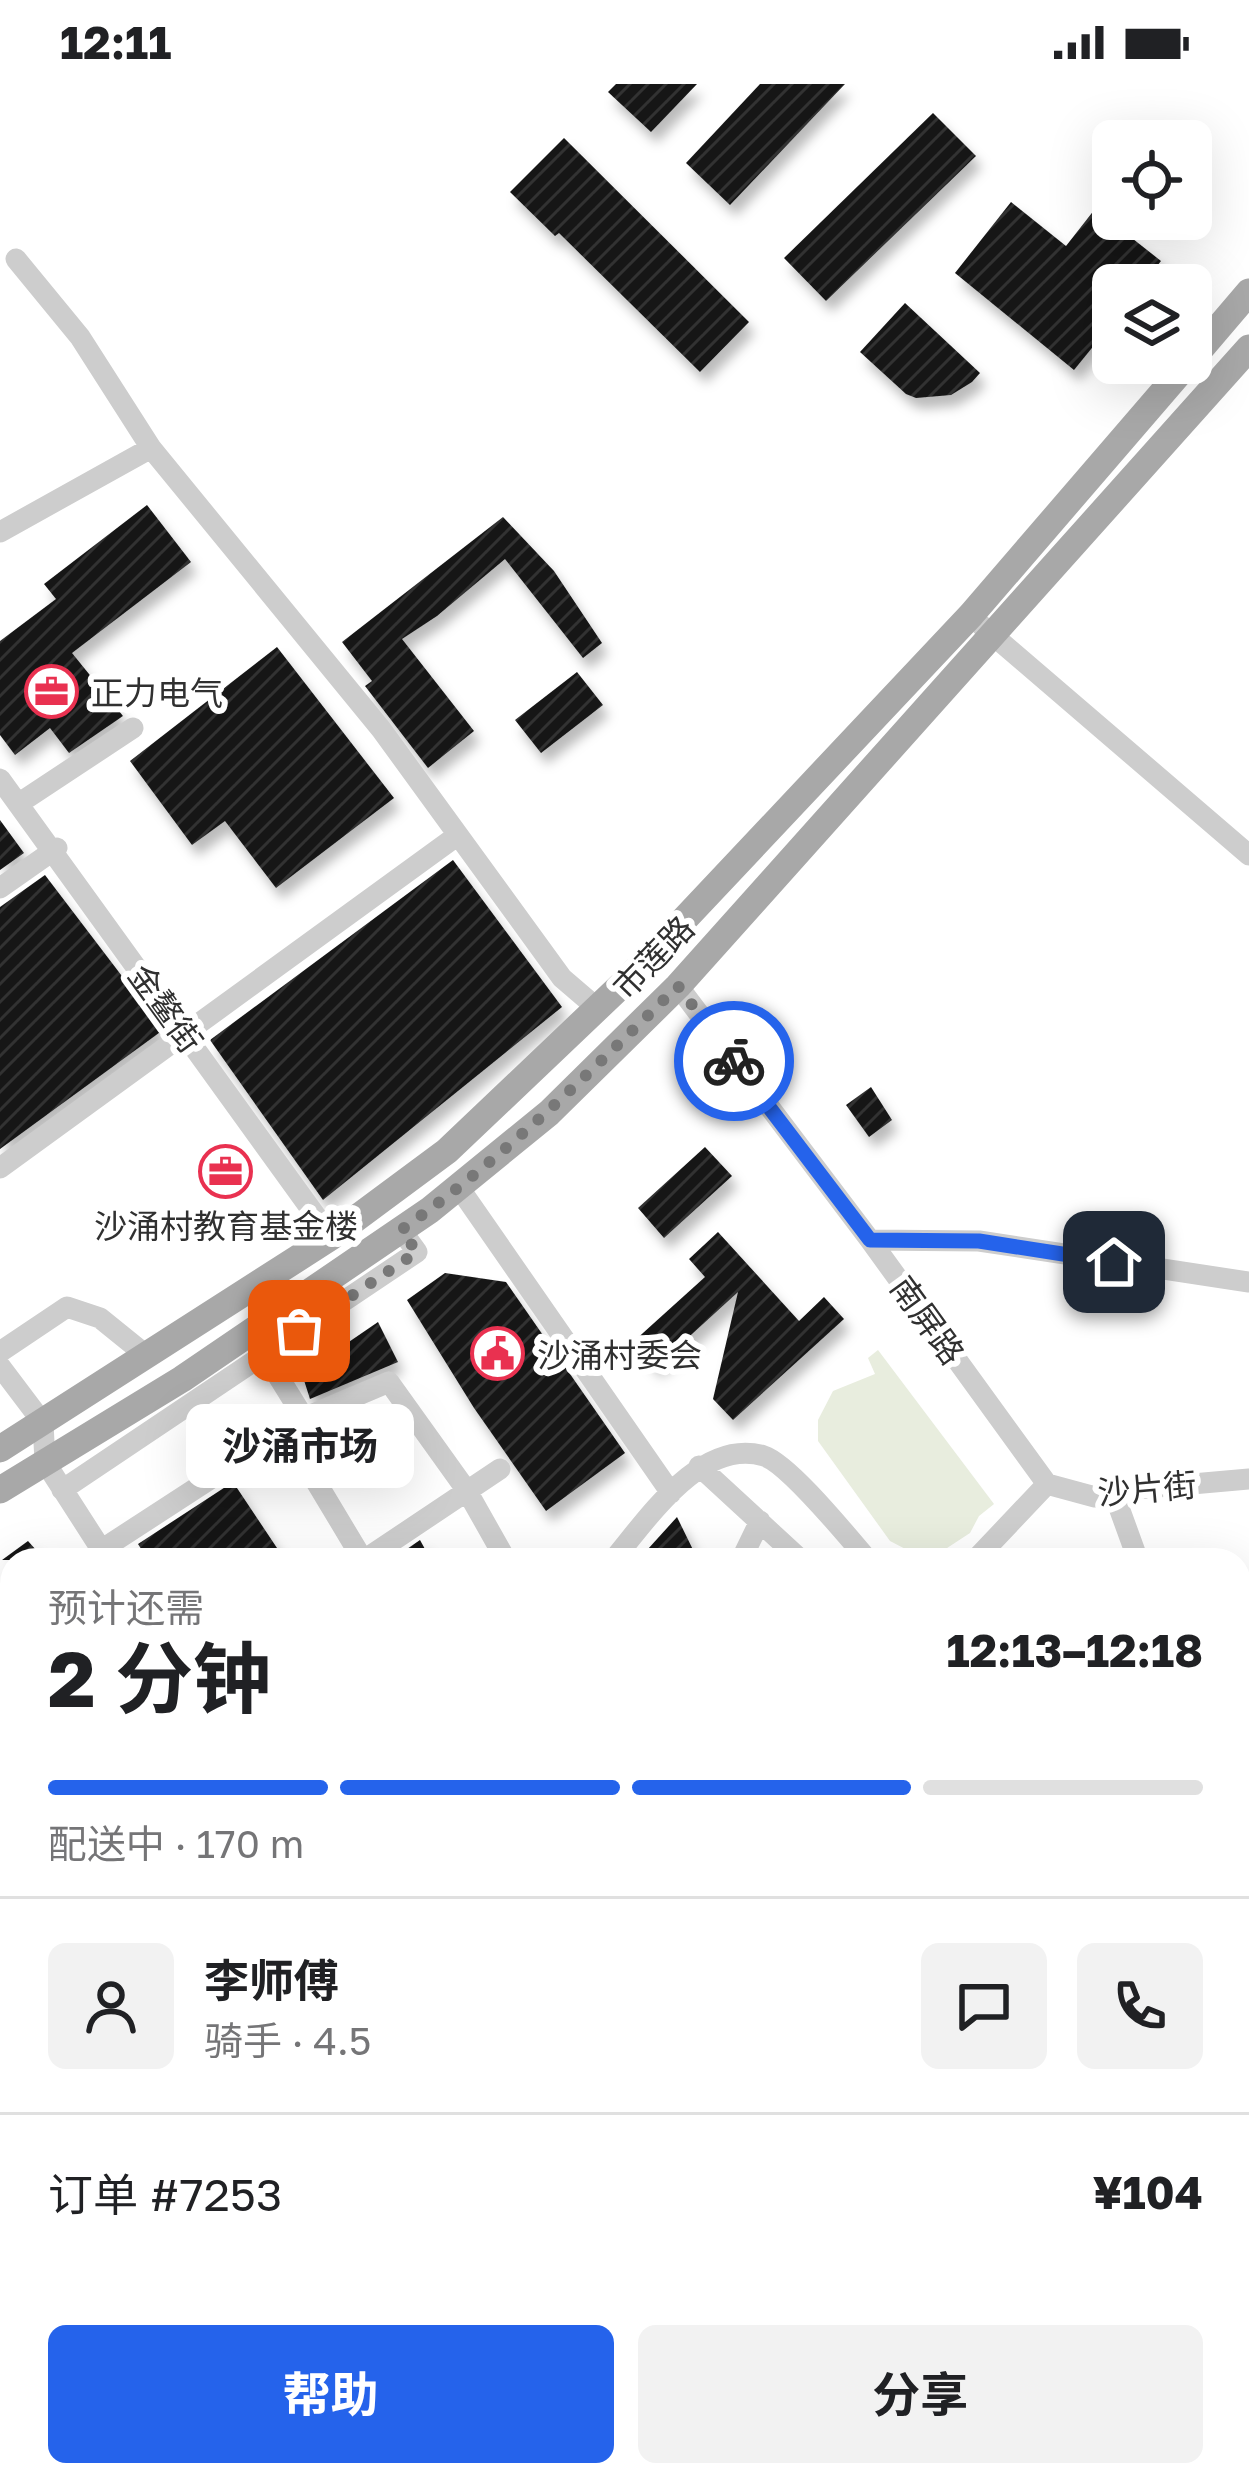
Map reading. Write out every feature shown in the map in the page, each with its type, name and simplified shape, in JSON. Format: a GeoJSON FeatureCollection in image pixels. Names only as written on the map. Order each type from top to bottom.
{"type":"FeatureCollection","features":[{"type":"Feature","properties":{"kind":"main road","name":"市莲路"},"geometry":{"type":"LineString","coordinates":[[1212,335],[1249,292]]}},
{"type":"Feature","properties":{"kind":"main road","name":"市莲路"},"geometry":{"type":"LineString","coordinates":[[0,1490],[401,1230],[460,1189],[549,1113],[678,986],[1249,348]]}},
{"type":"Feature","properties":{"kind":"main road","name":"市莲路"},"geometry":{"type":"LineString","coordinates":[[0,1449],[331,1237],[447,1151],[597,1008],[971,615],[1170,384]]}},
{"type":"Feature","properties":{"kind":"street"},"geometry":{"type":"LineString","coordinates":[[16,259],[80,337],[151,448],[381,729],[562,978],[597,1008]]}},
{"type":"Feature","properties":{"kind":"street"},"geometry":{"type":"LineString","coordinates":[[0,532],[151,448]]}},
{"type":"Feature","properties":{"kind":"street"},"geometry":{"type":"LineString","coordinates":[[971,615],[1249,855]]}},
{"type":"Feature","properties":{"kind":"street"},"geometry":{"type":"LineString","coordinates":[[18,804],[134,728]]}},
{"type":"Feature","properties":{"kind":"street","name":"金鳌街"},"geometry":{"type":"LineString","coordinates":[[0,779],[331,1237]]}},
{"type":"Feature","properties":{"kind":"street"},"geometry":{"type":"LineString","coordinates":[[0,1168],[458,835]]}},
{"type":"Feature","properties":{"kind":"street"},"geometry":{"type":"LineString","coordinates":[[0,888],[57,848]]}},
{"type":"Feature","properties":{"kind":"street","name":"南屏路"},"geometry":{"type":"LineString","coordinates":[[678,986],[1047,1484]]}},
{"type":"Feature","properties":{"kind":"street"},"geometry":{"type":"LineString","coordinates":[[460,1189],[671,1493]]}},
{"type":"Feature","properties":{"kind":"street"},"geometry":{"type":"LineString","coordinates":[[62,1490],[417,1252],[401,1230]]}},
{"type":"Feature","properties":{"kind":"street"},"geometry":{"type":"LineString","coordinates":[[870,1240],[979,1241],[1249,1282]]}},
{"type":"Feature","properties":{"kind":"street"},"geometry":{"type":"LineString","coordinates":[[0,1352],[67,1307],[100,1318],[147,1356]]}},
{"type":"Feature","properties":{"kind":"street"},"geometry":{"type":"LineString","coordinates":[[250,1332],[357,1548]]}},
{"type":"Feature","properties":{"kind":"street"},"geometry":{"type":"LineString","coordinates":[[0,1366],[43,1424],[45,1462],[109,1548]]}},
{"type":"Feature","properties":{"kind":"street"},"geometry":{"type":"LineString","coordinates":[[111,1548],[294,1424],[389,1382],[467,1491],[499,1548]]}},
{"type":"Feature","properties":{"kind":"street"},"geometry":{"type":"LineString","coordinates":[[623,1548],[699,1466],[740,1454],[767,1456],[858,1548]]}},
{"type":"Feature","properties":{"kind":"street"},"geometry":{"type":"LineString","coordinates":[[699,1466],[788,1548]]}},
{"type":"Feature","properties":{"kind":"street"},"geometry":{"type":"LineString","coordinates":[[381,1548],[500,1468]]}},
{"type":"Feature","properties":{"kind":"street","name":"沙片街"},"geometry":{"type":"LineString","coordinates":[[1047,1484],[1095,1497],[1113,1491],[1249,1479]]}},
{"type":"Feature","properties":{"kind":"street"},"geometry":{"type":"LineString","coordinates":[[986,1548],[1047,1484]]}},
{"type":"Feature","properties":{"kind":"street"},"geometry":{"type":"LineString","coordinates":[[1113,1491],[1134,1548]]}},
{"type":"Feature","properties":{"kind":"street"},"geometry":{"type":"LineString","coordinates":[[747,1548],[760,1521]]}},
{"type":"Feature","properties":{"kind":"shaded area"},"geometry":{"type":"Polygon","coordinates":[[[878,1350],[994,1504],[979,1516],[970,1533],[947,1548],[903,1548],[890,1541],[818,1441],[818,1420],[833,1391],[875,1374],[868,1358],[878,1350]]]}},
{"type":"Feature","properties":{"kind":"building"},"geometry":{"type":"Polygon","coordinates":[[[616,84],[697,84],[651,132],[608,92],[616,84]]]}},
{"type":"Feature","properties":{"kind":"building"},"geometry":{"type":"Polygon","coordinates":[[[760,84],[845,84],[730,205],[686,163],[760,84]]]}},
{"type":"Feature","properties":{"kind":"building"},"geometry":{"type":"Polygon","coordinates":[[[933,113],[976,156],[826,301],[784,258],[933,113]]]}},
{"type":"Feature","properties":{"kind":"building"},"geometry":{"type":"Polygon","coordinates":[[[564,138],[749,322],[700,372],[559,233],[555,236],[510,192],[564,138]]]}},
{"type":"Feature","properties":{"kind":"building"},"geometry":{"type":"Polygon","coordinates":[[[1011,202],[1066,246],[1092,213],[1092,240],[1134,240],[1161,261],[1092,264],[1092,348],[1074,370],[955,273],[1011,202]]]}},
{"type":"Feature","properties":{"kind":"building"},"geometry":{"type":"Polygon","coordinates":[[[905,303],[980,373],[972,382],[951,395],[916,398],[860,352],[905,303]]]}},
{"type":"Feature","properties":{"kind":"building"},"geometry":{"type":"Polygon","coordinates":[[[147,505],[191,562],[72,653],[123,716],[69,753],[50,728],[15,755],[0,735],[0,641],[56,599],[44,584],[147,505]]]}},
{"type":"Feature","properties":{"kind":"building"},"geometry":{"type":"Polygon","coordinates":[[[503,517],[554,571],[602,643],[583,658],[505,559],[402,639],[474,731],[428,768],[365,686],[372,681],[342,642],[503,517]]]}},
{"type":"Feature","properties":{"kind":"building"},"geometry":{"type":"Polygon","coordinates":[[[277,647],[394,798],[276,888],[225,821],[192,845],[130,761],[277,647]]]}},
{"type":"Feature","properties":{"kind":"building"},"geometry":{"type":"Polygon","coordinates":[[[577,672],[603,705],[541,753],[515,720],[577,672]]]}},
{"type":"Feature","properties":{"kind":"building"},"geometry":{"type":"Polygon","coordinates":[[[0,820],[24,853],[0,870],[0,820]]]}},
{"type":"Feature","properties":{"kind":"building"},"geometry":{"type":"Polygon","coordinates":[[[453,860],[562,1007],[323,1200],[210,1040],[453,860]]]}},
{"type":"Feature","properties":{"kind":"building"},"geometry":{"type":"Polygon","coordinates":[[[45,875],[163,1030],[0,1149],[0,907],[45,875]]]}},
{"type":"Feature","properties":{"kind":"building"},"geometry":{"type":"Polygon","coordinates":[[[871,1087],[892,1120],[869,1137],[846,1105],[871,1087]]]}},
{"type":"Feature","properties":{"kind":"building"},"geometry":{"type":"Polygon","coordinates":[[[705,1147],[732,1176],[664,1238],[638,1208],[705,1147]]]}},
{"type":"Feature","properties":{"kind":"building"},"geometry":{"type":"Polygon","coordinates":[[[718,1232],[799,1321],[824,1297],[844,1319],[733,1420],[713,1399],[738,1292],[656,1367],[633,1342],[705,1277],[689,1259],[718,1232]]]}},
{"type":"Feature","properties":{"kind":"building","name":"沙涌村委会"},"geometry":{"type":"Polygon","coordinates":[[[445,1273],[506,1282],[625,1453],[546,1511],[407,1300],[445,1273]]]}},
{"type":"Feature","properties":{"kind":"building"},"geometry":{"type":"Polygon","coordinates":[[[378,1322],[398,1362],[310,1399],[302,1374],[378,1322]]]}},
{"type":"Feature","properties":{"kind":"building"},"geometry":{"type":"Polygon","coordinates":[[[233,1482],[277,1548],[140,1548],[138,1544],[233,1482]]]}},
{"type":"Feature","properties":{"kind":"building"},"geometry":{"type":"Polygon","coordinates":[[[677,1517],[692,1548],[649,1548],[677,1517]]]}},
{"type":"Feature","properties":{"kind":"way so far"},"geometry":{"type":"LineString","coordinates":[[299,1331],[417,1252],[401,1230],[460,1189],[549,1113],[678,986],[734,1061]]}},
{"type":"Feature","properties":{"kind":"place","name":"正力电气"},"geometry":{"type":"Point","coordinates":[52,692]}},
{"type":"Feature","properties":{"kind":"place","name":"沙涌村教育基金楼"},"geometry":{"type":"Point","coordinates":[226,1171]}},
{"type":"Feature","properties":{"kind":"place","name":"沙涌市场"},"geometry":{"type":"Point","coordinates":[299,1331]}},
{"type":"Feature","properties":{"kind":"place","name":"沙涌村委会"},"geometry":{"type":"Point","coordinates":[498,1354]}},
{"type":"Feature","properties":{"kind":"route"},"geometry":{"type":"LineString","coordinates":[[734,1061],[870,1240],[979,1241],[1114,1262]]}}]}
